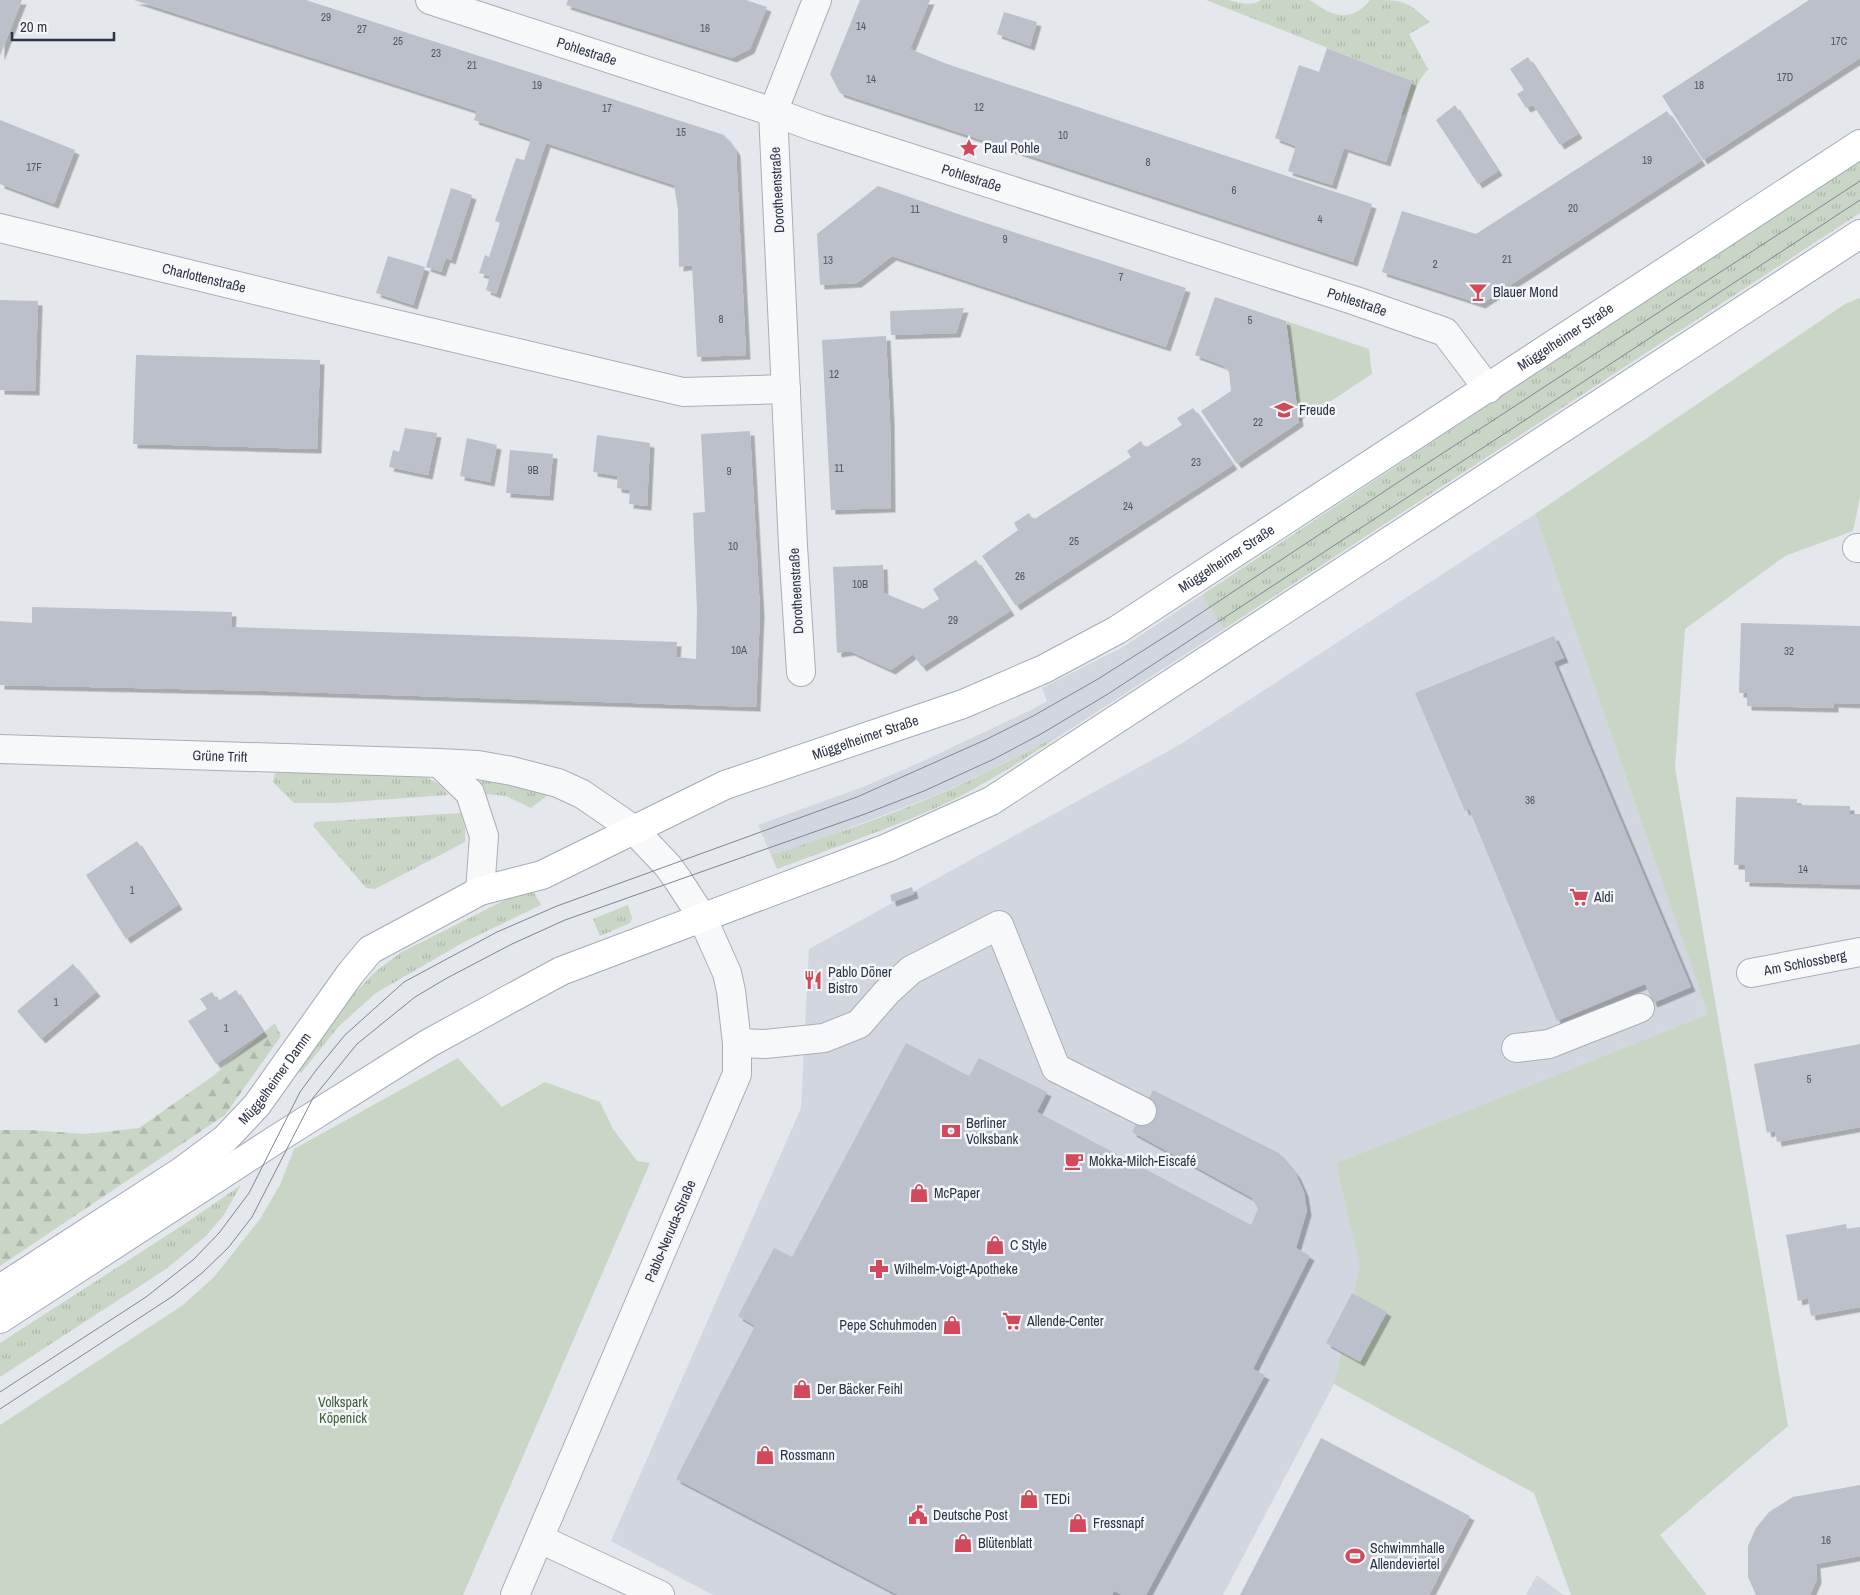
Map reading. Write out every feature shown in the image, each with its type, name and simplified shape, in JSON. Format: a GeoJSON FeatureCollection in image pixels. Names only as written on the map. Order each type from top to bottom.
{"type":"FeatureCollection","features":[{"type":"Feature","properties":{"kind":"main road","name":"Müggelheimer Straße"},"geometry":{"type":"LineString","coordinates":[[542,875],[725,785],[963,704],[1044,670],[1082,650],[1117,630],[1488,389],[1860,144]]}},
{"type":"Feature","properties":{"kind":"main road"},"geometry":{"type":"LineString","coordinates":[[0,1319],[275,1140],[429,1043],[561,971],[887,848],[991,801],[1860,234]]}},
{"type":"Feature","properties":{"kind":"main road","name":"Müggelheimer Damm"},"geometry":{"type":"LineString","coordinates":[[0,1289],[182,1171],[225,1139],[257,1105],[350,974],[370,950],[480,891],[542,875]]}},
{"type":"Feature","properties":{"kind":"street","name":"Pohlestraße"},"geometry":{"type":"LineString","coordinates":[[430,0],[817,128],[1347,298],[1446,332],[1488,389]]}},
{"type":"Feature","properties":{"kind":"street","name":"Dorotheenstraße"},"geometry":{"type":"LineString","coordinates":[[801,672],[773,112],[817,0]]}},
{"type":"Feature","properties":{"kind":"street","name":"Charlottenstraße"},"geometry":{"type":"LineString","coordinates":[[0,228],[683,392],[786,389]]}},
{"type":"Feature","properties":{"kind":"street","name":"Grüne Trift"},"geometry":{"type":"LineString","coordinates":[[0,749],[439,762],[478,765],[512,771],[558,783],[582,794],[633,829],[668,866],[702,917]]}},
{"type":"Feature","properties":{"kind":"street"},"geometry":{"type":"LineString","coordinates":[[439,762],[470,793],[484,836],[480,891]]}},
{"type":"Feature","properties":{"kind":"street","name":"Pablo-Neruda-Straße"},"geometry":{"type":"LineString","coordinates":[[515,1595],[737,1074],[737,1043],[728,974],[702,917]]}},
{"type":"Feature","properties":{"kind":"street"},"geometry":{"type":"LineString","coordinates":[[737,1043],[765,1044],[824,1038],[859,1024],[887,992],[911,970],[1000,925],[1056,1068],[1142,1111]]}},
{"type":"Feature","properties":{"kind":"street","name":"Am Schlossberg"},"geometry":{"type":"LineString","coordinates":[[1751,972],[1860,952]]}},
{"type":"Feature","properties":{"kind":"street"},"geometry":{"type":"LineString","coordinates":[[1516,1048],[1549,1044],[1640,1008]]}},
{"type":"Feature","properties":{"kind":"street"},"geometry":{"type":"LineString","coordinates":[[540,1538],[660,1595]]}},
{"type":"Feature","properties":{"kind":"shaded area"},"geometry":{"type":"Polygon","coordinates":[[[1535,514],[1708,1014],[1336,1163],[1361,1266],[1334,1384],[1223,1595],[713,1595],[611,1541],[801,1108],[809,949],[1181,744],[1535,514]]]}},
{"type":"Feature","properties":{"kind":"shaded area"},"geometry":{"type":"Polygon","coordinates":[[[1202,595],[1224,629],[1049,743],[1047,741],[991,770],[936,795],[831,835],[771,855],[758,825],[863,787],[919,763],[1031,710],[1047,701],[1042,688],[1123,647],[1202,595]]]}},
{"type":"Feature","properties":{"kind":"shaded area"},"geometry":{"type":"Polygon","coordinates":[[[1537,1575],[1563,1595],[1526,1595],[1537,1575]]]}},
{"type":"Feature","properties":{"kind":"green space"},"geometry":{"type":"Polygon","coordinates":[[[1206,0],[1226,0],[1253,4],[1261,0],[1309,0],[1329,12],[1342,15],[1354,13],[1365,6],[1370,0],[1397,1],[1409,5],[1430,22],[1409,34],[1428,69],[1419,81],[1405,115],[1401,115],[1412,81],[1206,0]]]}},
{"type":"Feature","properties":{"kind":"green space"},"geometry":{"type":"Polygon","coordinates":[[[1860,158],[1860,213],[1224,629],[1202,595],[1860,158]]]}},
{"type":"Feature","properties":{"kind":"green space"},"geometry":{"type":"Polygon","coordinates":[[[1860,298],[1860,497],[1853,531],[1785,556],[1685,629],[1675,768],[1788,1426],[1660,1535],[1707,1595],[1571,1595],[1534,1493],[1334,1384],[1360,1266],[1336,1163],[1708,1014],[1535,514],[1845,304],[1860,298]]]}},
{"type":"Feature","properties":{"kind":"green space"},"geometry":{"type":"Polygon","coordinates":[[[1286,321],[1369,349],[1372,374],[1299,422],[1286,321]]]}},
{"type":"Feature","properties":{"kind":"green space"},"geometry":{"type":"Polygon","coordinates":[[[1047,741],[1049,743],[1005,771],[939,807],[777,869],[771,855],[854,827],[951,789],[1047,741]]]}},
{"type":"Feature","properties":{"kind":"green space"},"geometry":{"type":"Polygon","coordinates":[[[412,772],[437,783],[448,795],[336,803],[294,803],[273,782],[275,773],[412,772]]]}},
{"type":"Feature","properties":{"kind":"green space"},"geometry":{"type":"Polygon","coordinates":[[[487,779],[529,788],[548,795],[531,808],[506,796],[485,794],[480,786],[481,780],[487,779]]]}},
{"type":"Feature","properties":{"kind":"green space"},"geometry":{"type":"Polygon","coordinates":[[[461,813],[465,828],[465,842],[375,889],[366,888],[313,826],[315,822],[461,813]]]}},
{"type":"Feature","properties":{"kind":"green space"},"geometry":{"type":"Polygon","coordinates":[[[531,887],[541,905],[464,942],[376,993],[339,1026],[301,1073],[298,1071],[344,1004],[375,972],[400,953],[531,887]]]}},
{"type":"Feature","properties":{"kind":"green space"},"geometry":{"type":"Polygon","coordinates":[[[628,905],[632,918],[630,923],[600,936],[593,919],[628,905]]]}},
{"type":"Feature","properties":{"kind":"green space"},"geometry":{"type":"Polygon","coordinates":[[[275,1023],[281,1036],[225,1115],[0,1266],[0,1130],[87,1134],[139,1128],[213,1076],[275,1023]]]}},
{"type":"Feature","properties":{"kind":"green space","name":"Volkspark Köpenick"},"geometry":{"type":"Polygon","coordinates":[[[458,1058],[502,1107],[545,1082],[600,1102],[613,1129],[637,1161],[650,1163],[463,1595],[0,1595],[0,1425],[183,1305],[214,1277],[260,1219],[280,1185],[294,1149],[458,1058]]]}},
{"type":"Feature","properties":{"kind":"green space"},"geometry":{"type":"Polygon","coordinates":[[[241,1185],[223,1216],[206,1236],[166,1269],[0,1377],[0,1343],[186,1223],[241,1185]]]}},
{"type":"Feature","properties":{"kind":"building"},"geometry":{"type":"Polygon","coordinates":[[[0,0],[22,0],[0,56],[0,0]]]}},
{"type":"Feature","properties":{"kind":"building"},"geometry":{"type":"Polygon","coordinates":[[[134,0],[306,0],[724,135],[736,151],[746,355],[697,357],[692,265],[679,267],[678,210],[674,185],[546,143],[496,294],[486,290],[490,276],[479,273],[485,255],[489,257],[500,223],[495,221],[516,158],[524,160],[531,139],[474,120],[477,111],[134,0]]]}},
{"type":"Feature","properties":{"kind":"building"},"geometry":{"type":"Polygon","coordinates":[[[568,0],[746,0],[767,7],[750,49],[732,58],[566,5],[568,0]]]}},
{"type":"Feature","properties":{"kind":"building"},"geometry":{"type":"Polygon","coordinates":[[[860,0],[930,0],[910,49],[947,64],[1372,204],[1353,262],[840,93],[830,74],[860,0]]]}},
{"type":"Feature","properties":{"kind":"building"},"geometry":{"type":"Polygon","coordinates":[[[1809,0],[1860,0],[1860,58],[1703,160],[1662,96],[1809,0]]]}},
{"type":"Feature","properties":{"kind":"building"},"geometry":{"type":"Polygon","coordinates":[[[1004,12],[1037,22],[1030,46],[997,34],[1004,12]]]}},
{"type":"Feature","properties":{"kind":"building"},"geometry":{"type":"Polygon","coordinates":[[[1327,48],[1412,81],[1386,162],[1344,148],[1332,185],[1288,171],[1296,146],[1275,138],[1299,65],[1319,72],[1327,48]]]}},
{"type":"Feature","properties":{"kind":"building"},"geometry":{"type":"Polygon","coordinates":[[[1528,57],[1578,134],[1560,145],[1533,105],[1526,108],[1517,94],[1524,90],[1510,69],[1528,57]]]}},
{"type":"Feature","properties":{"kind":"building"},"geometry":{"type":"Polygon","coordinates":[[[1455,105],[1498,171],[1478,184],[1436,120],[1455,105]]]}},
{"type":"Feature","properties":{"kind":"building"},"geometry":{"type":"Polygon","coordinates":[[[1667,111],[1701,161],[1481,304],[1382,272],[1402,211],[1476,234],[1667,111]]]}},
{"type":"Feature","properties":{"kind":"building"},"geometry":{"type":"Polygon","coordinates":[[[0,120],[75,150],[54,204],[0,184],[0,120]]]}},
{"type":"Feature","properties":{"kind":"building"},"geometry":{"type":"Polygon","coordinates":[[[878,186],[1186,288],[1166,347],[892,256],[857,283],[820,285],[817,234],[878,186]]]}},
{"type":"Feature","properties":{"kind":"building"},"geometry":{"type":"Polygon","coordinates":[[[451,188],[472,195],[451,260],[446,258],[441,272],[426,267],[451,188]]]}},
{"type":"Feature","properties":{"kind":"building"},"geometry":{"type":"Polygon","coordinates":[[[388,256],[425,267],[413,305],[376,293],[388,256]]]}},
{"type":"Feature","properties":{"kind":"building"},"geometry":{"type":"Polygon","coordinates":[[[1215,297],[1286,321],[1299,422],[1237,464],[1201,411],[1231,391],[1229,371],[1222,365],[1195,355],[1215,297]]]}},
{"type":"Feature","properties":{"kind":"building"},"geometry":{"type":"Polygon","coordinates":[[[0,300],[38,301],[35,391],[0,390],[0,300]]]}},
{"type":"Feature","properties":{"kind":"building"},"geometry":{"type":"Polygon","coordinates":[[[964,308],[956,333],[891,335],[890,311],[964,308]]]}},
{"type":"Feature","properties":{"kind":"building"},"geometry":{"type":"Polygon","coordinates":[[[886,336],[890,419],[891,508],[831,510],[822,340],[886,336]]]}},
{"type":"Feature","properties":{"kind":"building"},"geometry":{"type":"Polygon","coordinates":[[[136,355],[320,360],[317,449],[133,444],[136,355]]]}},
{"type":"Feature","properties":{"kind":"building"},"geometry":{"type":"Polygon","coordinates":[[[1193,408],[1233,465],[1016,606],[982,556],[1018,530],[1014,523],[1029,513],[1033,520],[1131,457],[1127,451],[1141,441],[1145,448],[1182,425],[1177,418],[1193,408]]]}},
{"type":"Feature","properties":{"kind":"building"},"geometry":{"type":"Polygon","coordinates":[[[405,428],[437,433],[428,475],[389,467],[393,450],[399,452],[405,428]]]}},
{"type":"Feature","properties":{"kind":"building"},"geometry":{"type":"Polygon","coordinates":[[[750,431],[760,612],[756,707],[267,691],[0,685],[0,621],[32,623],[32,607],[232,612],[231,627],[677,642],[676,657],[696,659],[697,611],[693,513],[705,512],[701,434],[750,431]]]}},
{"type":"Feature","properties":{"kind":"building"},"geometry":{"type":"Polygon","coordinates":[[[597,435],[650,443],[647,506],[629,504],[630,490],[617,488],[618,476],[593,472],[597,435]]]}},
{"type":"Feature","properties":{"kind":"building"},"geometry":{"type":"Polygon","coordinates":[[[467,438],[497,445],[490,482],[460,476],[467,438]]]}},
{"type":"Feature","properties":{"kind":"building"},"geometry":{"type":"Polygon","coordinates":[[[510,450],[553,454],[549,496],[506,493],[510,450]]]}},
{"type":"Feature","properties":{"kind":"building"},"geometry":{"type":"Polygon","coordinates":[[[976,560],[1010,611],[922,667],[913,654],[891,670],[850,651],[837,653],[833,567],[883,565],[884,593],[923,609],[939,599],[933,589],[976,560]]]}},
{"type":"Feature","properties":{"kind":"building"},"geometry":{"type":"Polygon","coordinates":[[[1741,623],[1860,626],[1860,704],[1834,703],[1834,708],[1747,706],[1747,693],[1739,693],[1741,623]]]}},
{"type":"Feature","properties":{"kind":"building","name":"Aldi"},"geometry":{"type":"Polygon","coordinates":[[[1554,636],[1564,658],[1554,662],[1691,987],[1653,1003],[1645,984],[1557,1021],[1469,809],[1465,811],[1415,693],[1554,636]]]}},
{"type":"Feature","properties":{"kind":"building"},"geometry":{"type":"Polygon","coordinates":[[[1736,797],[1797,799],[1797,805],[1850,806],[1850,814],[1860,814],[1860,885],[1745,882],[1745,865],[1734,865],[1736,797]]]}},
{"type":"Feature","properties":{"kind":"building"},"geometry":{"type":"Polygon","coordinates":[[[137,841],[178,905],[126,939],[86,875],[137,841]]]}},
{"type":"Feature","properties":{"kind":"building"},"geometry":{"type":"Polygon","coordinates":[[[912,887],[914,894],[892,902],[890,895],[912,887]]]}},
{"type":"Feature","properties":{"kind":"building"},"geometry":{"type":"Polygon","coordinates":[[[73,964],[96,992],[41,1039],[17,1011],[73,964]]]}},
{"type":"Feature","properties":{"kind":"building"},"geometry":{"type":"Polygon","coordinates":[[[236,990],[263,1032],[216,1064],[188,1021],[207,1009],[200,999],[212,992],[218,1001],[236,990]]]}},
{"type":"Feature","properties":{"kind":"building","name":"Allende-Center"},"geometry":{"type":"Polygon","coordinates":[[[906,1043],[969,1076],[979,1058],[1047,1092],[1037,1112],[1251,1225],[1258,1209],[1252,1198],[1132,1132],[1153,1090],[1279,1153],[1296,1174],[1304,1192],[1307,1211],[1296,1248],[1310,1256],[1253,1369],[1265,1375],[1146,1595],[1122,1595],[1114,1591],[1112,1595],[898,1595],[676,1479],[755,1326],[738,1316],[774,1248],[792,1257],[906,1043]]]}},
{"type":"Feature","properties":{"kind":"building"},"geometry":{"type":"Polygon","coordinates":[[[1860,1044],[1860,1127],[1777,1142],[1775,1131],[1767,1133],[1754,1064],[1860,1044]]]}},
{"type":"Feature","properties":{"kind":"building"},"geometry":{"type":"Polygon","coordinates":[[[1846,1224],[1847,1229],[1860,1227],[1860,1307],[1811,1316],[1808,1298],[1798,1301],[1786,1235],[1846,1224]]]}},
{"type":"Feature","properties":{"kind":"building"},"geometry":{"type":"Polygon","coordinates":[[[1352,1293],[1387,1312],[1360,1362],[1326,1343],[1352,1293]]]}},
{"type":"Feature","properties":{"kind":"building","name":"Schwimmhalle Allendeviertel"},"geometry":{"type":"Polygon","coordinates":[[[1321,1438],[1470,1516],[1429,1595],[1240,1595],[1321,1438]]]}},
{"type":"Feature","properties":{"kind":"building"},"geometry":{"type":"Polygon","coordinates":[[[1860,1485],[1860,1556],[1816,1564],[1817,1579],[1810,1595],[1756,1595],[1748,1577],[1748,1546],[1756,1528],[1769,1512],[1793,1497],[1860,1485]]]}},
{"type":"Feature","properties":{"kind":"tram line"},"geometry":{"type":"LineString","coordinates":[[0,1392],[146,1297],[194,1259],[219,1233],[249,1193],[300,1092],[317,1069],[345,1035],[404,982],[497,932],[557,906],[857,797],[985,740],[1033,716],[1098,679],[1177,629],[1860,181]]}},
{"type":"Feature","properties":{"kind":"tram line"},"geometry":{"type":"LineString","coordinates":[[0,1409],[173,1296],[202,1273],[228,1248],[252,1217],[313,1098],[357,1044],[415,997],[512,944],[565,920],[865,814],[924,791],[994,759],[1041,734],[1108,694],[1860,200]]}},
{"type":"Feature","properties":{"kind":"place","name":"Paul Pohle"},"geometry":{"type":"Point","coordinates":[969,148]}},
{"type":"Feature","properties":{"kind":"place","name":"Blauer Mond"},"geometry":{"type":"Point","coordinates":[1478,292]}},
{"type":"Feature","properties":{"kind":"place","name":"Freude"},"geometry":{"type":"Point","coordinates":[1284,410]}},
{"type":"Feature","properties":{"kind":"place","name":"Aldi"},"geometry":{"type":"Point","coordinates":[1579,897]}},
{"type":"Feature","properties":{"kind":"place","name":"Pablo Döner Bistro"},"geometry":{"type":"Point","coordinates":[813,980]}},
{"type":"Feature","properties":{"kind":"place","name":"Berliner Volksbank"},"geometry":{"type":"Point","coordinates":[951,1131]}},
{"type":"Feature","properties":{"kind":"place","name":"Mokka-Milch-Eiscafé"},"geometry":{"type":"Point","coordinates":[1074,1161]}},
{"type":"Feature","properties":{"kind":"place","name":"McPaper"},"geometry":{"type":"Point","coordinates":[919,1193]}},
{"type":"Feature","properties":{"kind":"place","name":"C Style"},"geometry":{"type":"Point","coordinates":[995,1245]}},
{"type":"Feature","properties":{"kind":"place","name":"Wilhelm-Voigt-Apotheke"},"geometry":{"type":"Point","coordinates":[879,1269]}},
{"type":"Feature","properties":{"kind":"place","name":"Allende-Center"},"geometry":{"type":"Point","coordinates":[1012,1321]}},
{"type":"Feature","properties":{"kind":"place","name":"Pepe Schuhmoden"},"geometry":{"type":"Point","coordinates":[952,1325]}},
{"type":"Feature","properties":{"kind":"place","name":"Der Bäcker Feihl"},"geometry":{"type":"Point","coordinates":[802,1389]}},
{"type":"Feature","properties":{"kind":"place","name":"Rossmann"},"geometry":{"type":"Point","coordinates":[765,1455]}},
{"type":"Feature","properties":{"kind":"place","name":"TEDi"},"geometry":{"type":"Point","coordinates":[1029,1499]}},
{"type":"Feature","properties":{"kind":"place","name":"Deutsche Post"},"geometry":{"type":"Point","coordinates":[918,1515]}},
{"type":"Feature","properties":{"kind":"place","name":"Fressnapf"},"geometry":{"type":"Point","coordinates":[1078,1523]}},
{"type":"Feature","properties":{"kind":"place","name":"Blütenblatt"},"geometry":{"type":"Point","coordinates":[963,1543]}},
{"type":"Feature","properties":{"kind":"place","name":"Schwimmhalle Allendeviertel"},"geometry":{"type":"Point","coordinates":[1355,1556]}}]}
